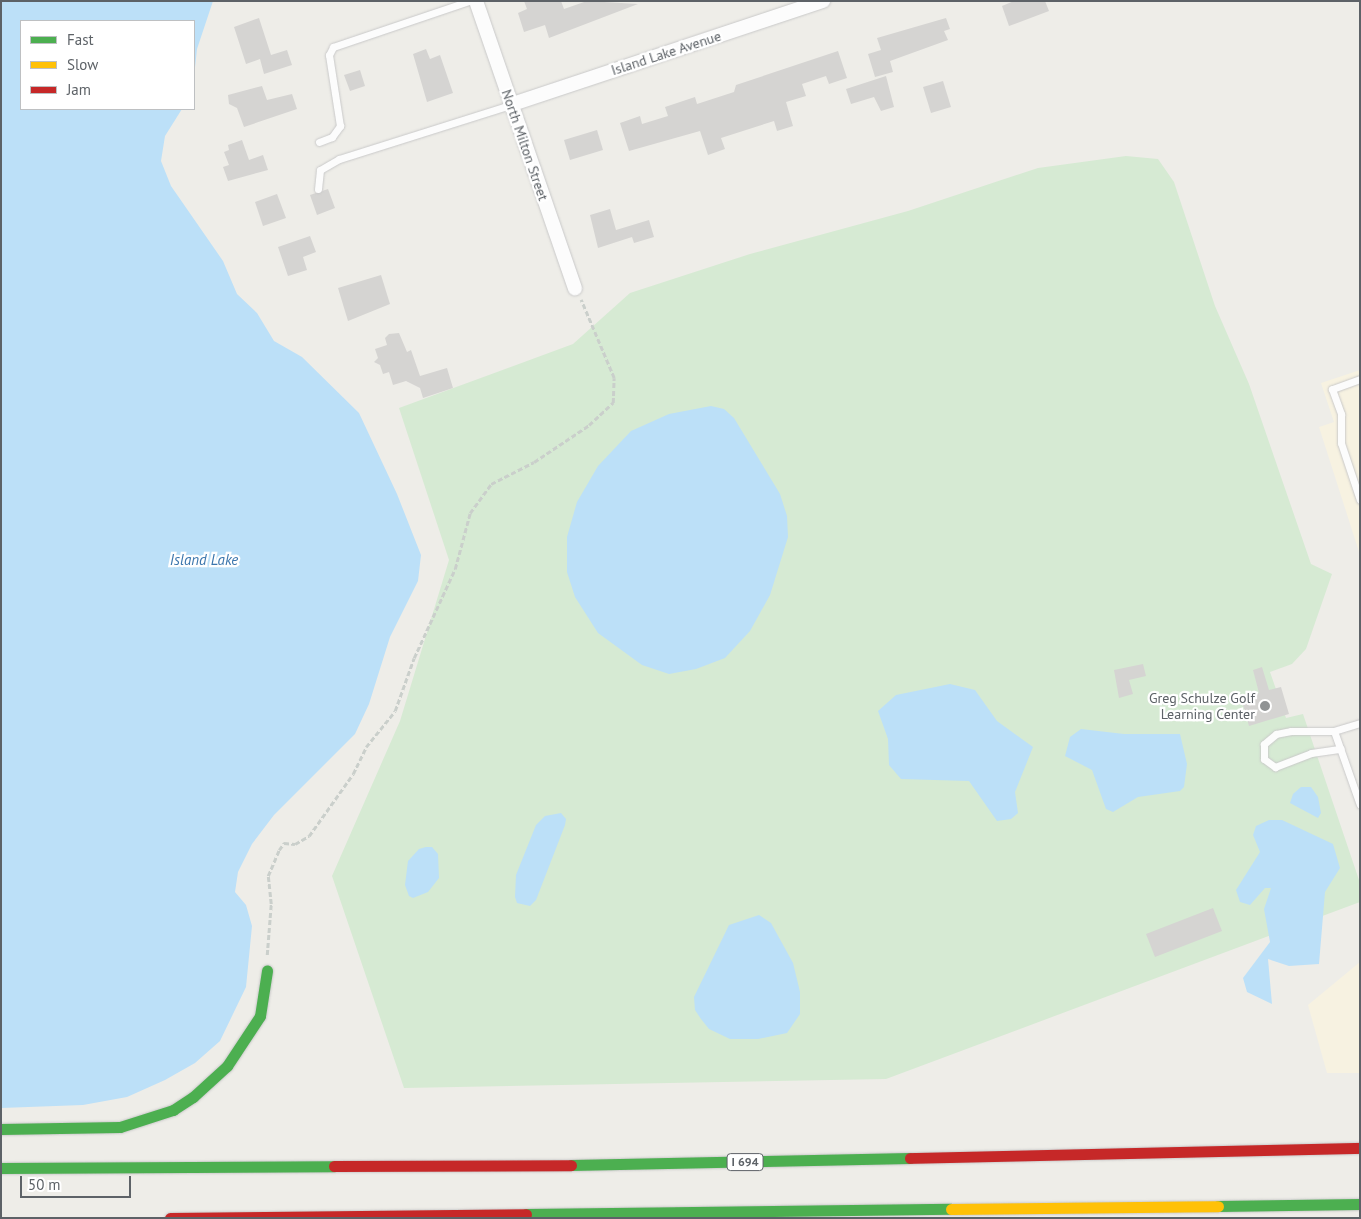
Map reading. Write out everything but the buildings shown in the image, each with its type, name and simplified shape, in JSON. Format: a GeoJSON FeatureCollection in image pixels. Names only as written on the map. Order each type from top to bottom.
{"type":"FeatureCollection","features":[{"type":"Feature","properties":{"kind":"main road"},"geometry":{"type":"LineString","coordinates":[[1,1129],[120,1127],[173,1110],[193,1097],[227,1066],[260,1016],[268,971]]}},
{"type":"Feature","properties":{"kind":"main road","name":"I 694"},"geometry":{"type":"LineString","coordinates":[[1,1168],[598,1165],[1360,1148]]}},
{"type":"Feature","properties":{"kind":"main road"},"geometry":{"type":"LineString","coordinates":[[170,1218],[1360,1204]]}},
{"type":"Feature","properties":{"kind":"street","name":"North Milton Street"},"geometry":{"type":"LineString","coordinates":[[476,1],[510,105],[575,288]]}},
{"type":"Feature","properties":{"kind":"street","name":"Island Lake Avenue"},"geometry":{"type":"LineString","coordinates":[[510,105],[823,1]]}},
{"type":"Feature","properties":{"kind":"lane"},"geometry":{"type":"LineString","coordinates":[[319,142],[332,137],[340,126],[329,55],[333,47],[469,1]]}},
{"type":"Feature","properties":{"kind":"lane"},"geometry":{"type":"LineString","coordinates":[[318,189],[320,170],[339,159],[510,105]]}},
{"type":"Feature","properties":{"kind":"lane"},"geometry":{"type":"LineString","coordinates":[[1360,380],[1332,389],[1341,414],[1341,442],[1360,500]]}},
{"type":"Feature","properties":{"kind":"lane"},"geometry":{"type":"LineString","coordinates":[[1341,749],[1311,753],[1275,767],[1264,759],[1264,744],[1276,734],[1291,731],[1334,731],[1360,723]]}},
{"type":"Feature","properties":{"kind":"lane"},"geometry":{"type":"LineString","coordinates":[[1334,731],[1360,805]]}},
{"type":"Feature","properties":{"kind":"path"},"geometry":{"type":"LineString","coordinates":[[268,971],[271,904],[268,876],[279,850],[284,843],[295,844],[309,836],[353,774],[366,747],[395,711],[414,658],[455,569],[470,513],[491,484],[534,462],[589,425],[613,403],[614,378],[575,288]]}},
{"type":"Feature","properties":{"kind":"shaded area"},"geometry":{"type":"Polygon","coordinates":[[[1360,370],[1360,555],[1319,427],[1334,422],[1321,383],[1360,370]]]}},
{"type":"Feature","properties":{"kind":"shaded area"},"geometry":{"type":"Polygon","coordinates":[[[1360,962],[1360,1073],[1327,1073],[1308,1005],[1360,962]]]}},
{"type":"Feature","properties":{"kind":"green space"},"geometry":{"type":"Polygon","coordinates":[[[1126,156],[1158,159],[1174,182],[1215,306],[1249,384],[1311,564],[1332,574],[1306,649],[1292,664],[1270,672],[1286,718],[1303,714],[1360,883],[1360,902],[886,1079],[404,1088],[332,876],[400,721],[449,560],[399,408],[573,344],[630,293],[750,254],[908,211],[1038,168],[1126,156]]]}},
{"type":"Feature","properties":{"kind":"water","name":"Island Lake"},"geometry":{"type":"Polygon","coordinates":[[[1,1],[213,1],[197,49],[195,68],[195,20],[20,20],[20,110],[181,110],[165,136],[161,161],[171,186],[223,261],[237,294],[257,313],[274,341],[302,357],[359,413],[397,494],[421,555],[418,581],[390,637],[369,704],[355,734],[274,815],[252,844],[238,872],[235,892],[246,905],[252,926],[246,987],[220,1041],[195,1063],[165,1080],[127,1097],[83,1105],[1,1108],[1,1]]]}},
{"type":"Feature","properties":{"kind":"water"},"geometry":{"type":"Polygon","coordinates":[[[711,406],[724,409],[734,418],[780,494],[787,516],[788,537],[770,595],[750,631],[725,658],[696,669],[669,674],[642,665],[598,633],[575,597],[567,572],[567,537],[577,502],[598,466],[631,431],[669,414],[711,406]]]}},
{"type":"Feature","properties":{"kind":"water"},"geometry":{"type":"Polygon","coordinates":[[[950,684],[975,690],[997,721],[1033,747],[1015,792],[1018,813],[1011,819],[997,821],[969,781],[901,779],[889,765],[888,739],[878,711],[896,695],[950,684]]]}},
{"type":"Feature","properties":{"kind":"water"},"geometry":{"type":"Polygon","coordinates":[[[1081,729],[1124,734],[1180,734],[1187,764],[1184,787],[1180,791],[1138,797],[1113,812],[1106,809],[1092,770],[1065,756],[1070,737],[1081,729]]]}},
{"type":"Feature","properties":{"kind":"water"},"geometry":{"type":"Polygon","coordinates":[[[1301,787],[1311,787],[1318,797],[1321,813],[1318,818],[1290,803],[1293,794],[1301,787]]]}},
{"type":"Feature","properties":{"kind":"water"},"geometry":{"type":"Polygon","coordinates":[[[561,813],[566,819],[565,825],[536,900],[530,906],[517,903],[515,897],[516,875],[536,825],[545,816],[561,813]]]}},
{"type":"Feature","properties":{"kind":"water"},"geometry":{"type":"Polygon","coordinates":[[[1269,820],[1282,820],[1333,844],[1340,868],[1325,892],[1319,964],[1289,966],[1268,959],[1272,1004],[1247,992],[1243,978],[1270,942],[1264,909],[1271,888],[1265,888],[1250,905],[1240,902],[1236,890],[1260,852],[1253,835],[1256,826],[1269,820]]]}},
{"type":"Feature","properties":{"kind":"water"},"geometry":{"type":"Polygon","coordinates":[[[432,847],[438,854],[439,878],[428,892],[413,898],[409,896],[405,885],[408,861],[419,849],[432,847]]]}},
{"type":"Feature","properties":{"kind":"water"},"geometry":{"type":"Polygon","coordinates":[[[759,915],[771,923],[793,963],[800,992],[800,1014],[787,1033],[758,1039],[730,1039],[709,1029],[695,1010],[694,997],[729,925],[759,915]]]}},
{"type":"Feature","properties":{"kind":"traffic: fast"},"geometry":{"type":"LineString","coordinates":[[1,1129],[120,1127],[173,1110],[193,1097],[227,1066],[260,1016],[267,971]]}},
{"type":"Feature","properties":{"kind":"traffic: fast"},"geometry":{"type":"LineString","coordinates":[[571,1165],[910,1158]]}},
{"type":"Feature","properties":{"kind":"traffic: fast"},"geometry":{"type":"LineString","coordinates":[[1,1168],[334,1166]]}},
{"type":"Feature","properties":{"kind":"traffic: fast"},"geometry":{"type":"LineString","coordinates":[[1218,1206],[1360,1204]]}},
{"type":"Feature","properties":{"kind":"traffic: fast"},"geometry":{"type":"LineString","coordinates":[[526,1214],[951,1209]]}},
{"type":"Feature","properties":{"kind":"traffic: slow"},"geometry":{"type":"LineString","coordinates":[[951,1209],[1218,1206]]}},
{"type":"Feature","properties":{"kind":"traffic: jam"},"geometry":{"type":"LineString","coordinates":[[910,1158],[1360,1148]]}},
{"type":"Feature","properties":{"kind":"traffic: jam"},"geometry":{"type":"LineString","coordinates":[[334,1166],[571,1165]]}},
{"type":"Feature","properties":{"kind":"traffic: jam"},"geometry":{"type":"LineString","coordinates":[[170,1218],[526,1214]]}},
{"type":"Feature","properties":{"kind":"place","name":"Greg Schulze Golf Learning Center"},"geometry":{"type":"Point","coordinates":[1265,706]}}]}
